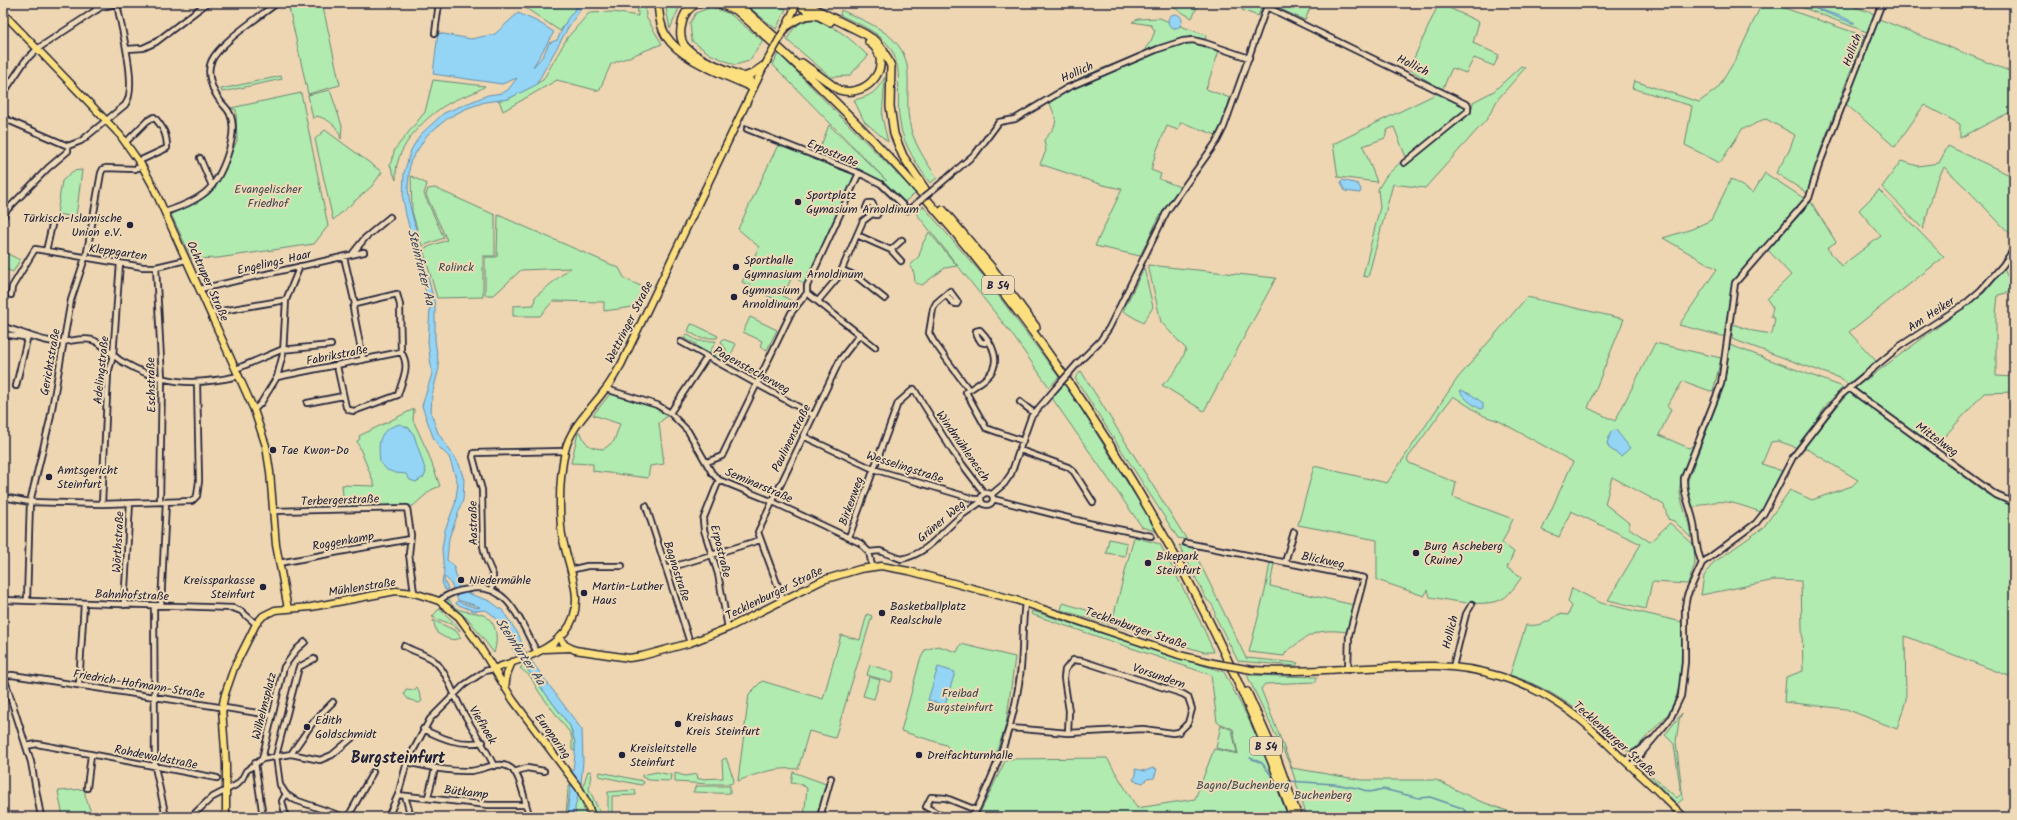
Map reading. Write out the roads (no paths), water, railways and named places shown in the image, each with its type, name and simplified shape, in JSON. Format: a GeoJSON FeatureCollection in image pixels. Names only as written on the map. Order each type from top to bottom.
{"type":"FeatureCollection","features":[{"type":"Feature","properties":{"kind":"highway"},"geometry":{"type":"LineString","coordinates":[[658,3],[661,24],[665,35],[675,48],[694,60],[753,88]]}},
{"type":"Feature","properties":{"kind":"highway"},"geometry":{"type":"LineString","coordinates":[[698,3],[686,12],[682,22],[680,32],[683,44],[696,55],[744,77],[750,81],[753,88]]}},
{"type":"Feature","properties":{"kind":"highway"},"geometry":{"type":"LineString","coordinates":[[718,3],[745,17]]}},
{"type":"Feature","properties":{"kind":"highway","name":"B 54"},"geometry":{"type":"LineString","coordinates":[[728,3],[805,72],[921,191],[988,272],[1044,346],[1104,435],[1162,531],[1217,637],[1272,761],[1293,817]]}},
{"type":"Feature","properties":{"kind":"highway","name":"B 54"},"geometry":{"type":"LineString","coordinates":[[736,3],[802,63],[925,189],[992,268],[1032,322],[1106,432],[1164,527],[1224,641],[1277,759],[1298,817]]}},
{"type":"Feature","properties":{"kind":"highway"},"geometry":{"type":"LineString","coordinates":[[798,3],[803,8],[815,15],[873,44],[879,59],[878,74],[875,79],[865,88],[846,92],[832,86],[802,63]]}},
{"type":"Feature","properties":{"kind":"highway"},"geometry":{"type":"LineString","coordinates":[[803,3],[865,34],[876,41],[883,50],[891,66],[890,106],[894,134],[903,156],[925,189]]}},
{"type":"Feature","properties":{"kind":"highway"},"geometry":{"type":"LineString","coordinates":[[786,27],[802,16],[815,15]]}},
{"type":"Feature","properties":{"kind":"highway"},"geometry":{"type":"LineString","coordinates":[[744,77],[752,74],[765,64]]}},
{"type":"Feature","properties":{"kind":"main road"},"geometry":{"type":"LineString","coordinates":[[753,88],[798,3]]}},
{"type":"Feature","properties":{"kind":"main road","name":"Ochtruper Straße"},"geometry":{"type":"LineString","coordinates":[[3,13],[108,120],[126,142],[141,163],[165,212],[254,410],[266,446],[279,563],[288,609]]}},
{"type":"Feature","properties":{"kind":"main road","name":"Wettringer Straße"},"geometry":{"type":"LineString","coordinates":[[540,651],[559,637],[570,624],[575,607],[575,590],[565,551],[561,527],[561,481],[565,451],[576,426],[606,389],[637,333],[753,88]]}},
{"type":"Feature","properties":{"kind":"main road","name":"Tecklenburger Straße"},"geometry":{"type":"LineString","coordinates":[[540,651],[570,648],[629,658],[642,656],[690,643],[728,628],[823,580],[872,566],[886,566],[909,570],[1025,603],[1179,655],[1213,663],[1252,670],[1287,672],[1399,667],[1453,668],[1506,678],[1534,690],[1559,704],[1595,732],[1684,817]]}},
{"type":"Feature","properties":{"kind":"main road","name":"Mühlenstraße"},"geometry":{"type":"LineString","coordinates":[[256,624],[263,616],[275,610],[310,607],[390,592],[414,593],[439,601],[459,617],[466,625],[493,669]]}},
{"type":"Feature","properties":{"kind":"main road"},"geometry":{"type":"LineString","coordinates":[[226,817],[226,765],[222,708],[234,668],[256,624]]}},
{"type":"Feature","properties":{"kind":"main road"},"geometry":{"type":"LineString","coordinates":[[559,637],[570,648]]}},
{"type":"Feature","properties":{"kind":"main road"},"geometry":{"type":"LineString","coordinates":[[493,669],[540,651]]}},
{"type":"Feature","properties":{"kind":"main road"},"geometry":{"type":"LineString","coordinates":[[505,688],[507,674],[513,661]]}},
{"type":"Feature","properties":{"kind":"main road","name":"Europaring"},"geometry":{"type":"LineString","coordinates":[[493,669],[505,688],[578,788],[588,805],[592,817]]}},
{"type":"Feature","properties":{"kind":"street"},"geometry":{"type":"LineString","coordinates":[[93,3],[97,10]]}},
{"type":"Feature","properties":{"kind":"street"},"geometry":{"type":"LineString","coordinates":[[165,212],[194,200],[212,186],[229,150],[233,129],[229,111],[215,93],[211,85],[210,67],[212,61],[227,43],[277,3]]}},
{"type":"Feature","properties":{"kind":"street"},"geometry":{"type":"LineString","coordinates":[[435,33],[439,3]]}},
{"type":"Feature","properties":{"kind":"street","name":"Hollich"},"geometry":{"type":"LineString","coordinates":[[1702,563],[1697,553],[1694,522],[1683,489],[1684,478],[1721,384],[1736,283],[1809,198],[1818,168],[1883,3]]}},
{"type":"Feature","properties":{"kind":"street"},"geometry":{"type":"LineString","coordinates":[[3,94],[25,61],[37,49],[97,10],[117,4],[127,49],[130,98],[125,105],[81,141],[68,146],[3,118]]}},
{"type":"Feature","properties":{"kind":"street"},"geometry":{"type":"LineString","coordinates":[[127,49],[143,48],[156,42],[205,4]]}},
{"type":"Feature","properties":{"kind":"street","name":"Hollich"},"geometry":{"type":"LineString","coordinates":[[1267,5],[1468,105],[1468,111],[1404,163]]}},
{"type":"Feature","properties":{"kind":"street","name":"Grüner Weg"},"geometry":{"type":"LineString","coordinates":[[981,501],[989,505],[992,497],[1011,474],[1034,413],[1077,364],[1100,341],[1109,328],[1167,212],[1217,141],[1224,127],[1267,5]]}},
{"type":"Feature","properties":{"kind":"street","name":"Hollich"},"geometry":{"type":"LineString","coordinates":[[859,173],[881,184],[908,210],[976,152],[999,122],[1015,119],[1067,88],[1158,49],[1193,40],[1205,42],[1249,58]]}},
{"type":"Feature","properties":{"kind":"street"},"geometry":{"type":"LineString","coordinates":[[126,142],[147,121],[154,117],[164,128],[167,139],[167,148],[141,163]]}},
{"type":"Feature","properties":{"kind":"street","name":"Erpostraße"},"geometry":{"type":"LineString","coordinates":[[706,462],[722,456],[791,313],[808,293],[807,286],[859,173],[747,129]]}},
{"type":"Feature","properties":{"kind":"street"},"geometry":{"type":"LineString","coordinates":[[3,219],[4,211],[10,210],[48,168],[68,151],[68,146]]}},
{"type":"Feature","properties":{"kind":"street"},"geometry":{"type":"LineString","coordinates":[[200,158],[212,186]]}},
{"type":"Feature","properties":{"kind":"street","name":"Gerichtstraße"},"geometry":{"type":"LineString","coordinates":[[27,600],[30,502],[50,420],[71,300],[86,257],[103,169],[135,169],[141,163]]}},
{"type":"Feature","properties":{"kind":"street"},"geometry":{"type":"LineString","coordinates":[[818,301],[842,270],[863,221],[872,214]]}},
{"type":"Feature","properties":{"kind":"street","name":"Engelings Haar"},"geometry":{"type":"LineString","coordinates":[[352,253],[365,238],[390,217]]}},
{"type":"Feature","properties":{"kind":"street"},"geometry":{"type":"LineString","coordinates":[[46,251],[52,225]]}},
{"type":"Feature","properties":{"kind":"street"},"geometry":{"type":"LineString","coordinates":[[857,234],[891,250],[901,261]]}},
{"type":"Feature","properties":{"kind":"street"},"geometry":{"type":"LineString","coordinates":[[891,250],[902,240]]}},
{"type":"Feature","properties":{"kind":"street","name":"Kleppgarten"},"geometry":{"type":"LineString","coordinates":[[11,296],[12,286],[34,249],[143,267],[156,267],[186,260]]}},
{"type":"Feature","properties":{"kind":"street","name":"Am Heiker"},"geometry":{"type":"LineString","coordinates":[[1702,563],[1756,523],[1764,513],[1793,457],[1840,396],[1900,346],[1966,303],[1990,280],[2014,249]]}},
{"type":"Feature","properties":{"kind":"street","name":"Engelings Haar"},"geometry":{"type":"LineString","coordinates":[[200,289],[344,257],[352,253],[364,252]]}},
{"type":"Feature","properties":{"kind":"street"},"geometry":{"type":"LineString","coordinates":[[344,257],[355,304],[353,308],[363,360]]}},
{"type":"Feature","properties":{"kind":"street","name":"Adelingstraße"},"geometry":{"type":"LineString","coordinates":[[102,504],[108,373],[113,356],[120,263]]}},
{"type":"Feature","properties":{"kind":"street"},"geometry":{"type":"LineString","coordinates":[[254,410],[277,377],[284,350],[286,300],[289,288],[300,266]]}},
{"type":"Feature","properties":{"kind":"street","name":"Eschstraße"},"geometry":{"type":"LineString","coordinates":[[156,267],[162,378],[160,502]]}},
{"type":"Feature","properties":{"kind":"street"},"geometry":{"type":"LineString","coordinates":[[842,270],[856,276],[885,299]]}},
{"type":"Feature","properties":{"kind":"street"},"geometry":{"type":"LineString","coordinates":[[808,293],[875,347]]}},
{"type":"Feature","properties":{"kind":"street"},"geometry":{"type":"LineString","coordinates":[[338,366],[343,396],[346,407],[349,410],[354,411],[398,395],[406,368],[404,357],[401,352],[400,305],[397,294],[355,304]]}},
{"type":"Feature","properties":{"kind":"street"},"geometry":{"type":"LineString","coordinates":[[946,295],[934,306],[930,333],[934,342],[969,390]]}},
{"type":"Feature","properties":{"kind":"street"},"geometry":{"type":"LineString","coordinates":[[210,313],[286,300]]}},
{"type":"Feature","properties":{"kind":"street"},"geometry":{"type":"LineString","coordinates":[[3,327],[56,342],[80,338],[94,340],[113,356],[133,368],[181,383],[197,383],[238,376]]}},
{"type":"Feature","properties":{"kind":"street"},"geometry":{"type":"LineString","coordinates":[[3,334],[24,337],[28,335]]}},
{"type":"Feature","properties":{"kind":"street","name":"Paulinenstraße"},"geometry":{"type":"LineString","coordinates":[[783,600],[758,532],[840,360],[860,334]]}},
{"type":"Feature","properties":{"kind":"street"},"geometry":{"type":"LineString","coordinates":[[16,386],[28,335]]}},
{"type":"Feature","properties":{"kind":"street"},"geometry":{"type":"LineString","coordinates":[[988,340],[994,348],[995,354],[992,369],[987,377],[966,392],[986,428],[1023,441]]}},
{"type":"Feature","properties":{"kind":"street","name":"Pagenstecherweg"},"geometry":{"type":"LineString","coordinates":[[681,342],[813,415]]}},
{"type":"Feature","properties":{"kind":"street"},"geometry":{"type":"LineString","coordinates":[[236,369],[284,350],[331,344]]}},
{"type":"Feature","properties":{"kind":"street","name":"Fabrikstraße"},"geometry":{"type":"LineString","coordinates":[[277,377],[338,366],[401,352]]}},
{"type":"Feature","properties":{"kind":"street"},"geometry":{"type":"LineString","coordinates":[[670,413],[707,357]]}},
{"type":"Feature","properties":{"kind":"street"},"geometry":{"type":"LineString","coordinates":[[3,497],[30,502],[102,504],[192,501],[196,496],[198,481],[197,383]]}},
{"type":"Feature","properties":{"kind":"street","name":"Mittelweg"},"geometry":{"type":"LineString","coordinates":[[1849,388],[1996,495],[2014,503]]}},
{"type":"Feature","properties":{"kind":"street","name":"Seminarstraße"},"geometry":{"type":"LineString","coordinates":[[606,389],[657,405],[670,413],[688,431],[712,473],[718,480],[772,501],[848,537],[860,543],[869,552]]}},
{"type":"Feature","properties":{"kind":"street","name":"Birkenweg"},"geometry":{"type":"LineString","coordinates":[[848,537],[898,403],[914,389]]}},
{"type":"Feature","properties":{"kind":"street","name":"Windmühlenesch"},"geometry":{"type":"LineString","coordinates":[[914,389],[952,452],[984,493]]}},
{"type":"Feature","properties":{"kind":"street"},"geometry":{"type":"LineString","coordinates":[[307,403],[343,396]]}},
{"type":"Feature","properties":{"kind":"street"},"geometry":{"type":"LineString","coordinates":[[1020,402],[1034,413]]}},
{"type":"Feature","properties":{"kind":"street","name":"Wesselingstraße"},"geometry":{"type":"LineString","coordinates":[[803,436],[873,469],[981,501]]}},
{"type":"Feature","properties":{"kind":"street"},"geometry":{"type":"LineString","coordinates":[[1020,450],[1068,468],[1074,472],[1093,502]]}},
{"type":"Feature","properties":{"kind":"street","name":"Aastraße"},"geometry":{"type":"LineString","coordinates":[[492,589],[492,575],[483,546],[482,490],[473,457],[474,453],[565,451]]}},
{"type":"Feature","properties":{"kind":"street","name":"Erpostraße"},"geometry":{"type":"LineString","coordinates":[[718,480],[703,520],[706,538],[718,574],[728,628]]}},
{"type":"Feature","properties":{"kind":"street"},"geometry":{"type":"LineString","coordinates":[[984,493],[992,497],[1088,523],[1151,536]]}},
{"type":"Feature","properties":{"kind":"street","name":"Grüner Weg"},"geometry":{"type":"LineString","coordinates":[[869,552],[880,551],[901,559],[919,553],[940,537],[960,516],[981,501],[984,493]]}},
{"type":"Feature","properties":{"kind":"street"},"geometry":{"type":"LineString","coordinates":[[161,606],[166,502]]}},
{"type":"Feature","properties":{"kind":"street","name":"Wörthstraße"},"geometry":{"type":"LineString","coordinates":[[124,605],[130,503]]}},
{"type":"Feature","properties":{"kind":"street","name":"Bagnostraße"},"geometry":{"type":"LineString","coordinates":[[646,506],[690,643]]}},
{"type":"Feature","properties":{"kind":"street","name":"Terbergerstraße"},"geometry":{"type":"LineString","coordinates":[[273,511],[407,508],[410,539]]}},
{"type":"Feature","properties":{"kind":"street"},"geometry":{"type":"LineString","coordinates":[[1285,562],[1294,532]]}},
{"type":"Feature","properties":{"kind":"street"},"geometry":{"type":"LineString","coordinates":[[410,539],[409,554],[414,593]]}},
{"type":"Feature","properties":{"kind":"street","name":"Roggenkamp"},"geometry":{"type":"LineString","coordinates":[[279,563],[410,539]]}},
{"type":"Feature","properties":{"kind":"street"},"geometry":{"type":"LineString","coordinates":[[666,569],[760,540]]}},
{"type":"Feature","properties":{"kind":"street","name":"Blickweg"},"geometry":{"type":"LineString","coordinates":[[1186,543],[1364,578],[1349,634],[1348,670]]}},
{"type":"Feature","properties":{"kind":"street"},"geometry":{"type":"LineString","coordinates":[[869,552],[872,566]]}},
{"type":"Feature","properties":{"kind":"street"},"geometry":{"type":"LineString","coordinates":[[1631,766],[1670,719],[1681,696],[1685,662],[1685,607],[1687,596],[1702,563]]}},
{"type":"Feature","properties":{"kind":"street"},"geometry":{"type":"LineString","coordinates":[[570,570],[587,566],[622,566]]}},
{"type":"Feature","properties":{"kind":"street"},"geometry":{"type":"LineString","coordinates":[[439,601],[447,594],[464,590],[479,587],[492,589],[506,598],[540,651]]}},
{"type":"Feature","properties":{"kind":"street","name":"Bahnhofstraße"},"geometry":{"type":"LineString","coordinates":[[3,600],[233,608],[241,611],[256,624]]}},
{"type":"Feature","properties":{"kind":"street"},"geometry":{"type":"LineString","coordinates":[[79,685],[84,603]]}},
{"type":"Feature","properties":{"kind":"street"},"geometry":{"type":"LineString","coordinates":[[973,817],[991,779],[1010,728],[1021,667],[1025,603]]}},
{"type":"Feature","properties":{"kind":"street","name":"Hollich"},"geometry":{"type":"LineString","coordinates":[[1453,668],[1466,614],[1472,604]]}},
{"type":"Feature","properties":{"kind":"street"},"geometry":{"type":"LineString","coordinates":[[154,606],[155,767],[166,817]]}},
{"type":"Feature","properties":{"kind":"street","name":"Wilhelmsplatz"},"geometry":{"type":"LineString","coordinates":[[262,759],[271,715],[284,667],[297,649],[305,642]]}},
{"type":"Feature","properties":{"kind":"street","name":"Viefhoek"},"geometry":{"type":"LineString","coordinates":[[404,646],[432,659],[438,665],[456,694],[460,708],[482,742],[494,766]]}},
{"type":"Feature","properties":{"kind":"street"},"geometry":{"type":"LineString","coordinates":[[314,659],[299,667],[276,756],[280,785],[286,794],[295,800],[342,817]]}},
{"type":"Feature","properties":{"kind":"street","name":"Vorsundern"},"geometry":{"type":"LineString","coordinates":[[1010,728],[1068,733],[1142,729],[1173,733],[1179,732],[1188,723],[1192,709],[1188,697],[1183,694],[1082,661],[1073,660],[1065,670],[1064,678],[1069,711],[1068,733]]}},
{"type":"Feature","properties":{"kind":"street"},"geometry":{"type":"LineString","coordinates":[[388,817],[398,795],[407,762],[423,729],[433,715],[475,677],[493,669]]}},
{"type":"Feature","properties":{"kind":"street"},"geometry":{"type":"LineString","coordinates":[[4,675],[33,771],[41,817]]}},
{"type":"Feature","properties":{"kind":"street","name":"Friedrich-Hofmann-Straße"},"geometry":{"type":"LineString","coordinates":[[4,675],[79,685],[271,715]]}},
{"type":"Feature","properties":{"kind":"street"},"geometry":{"type":"LineString","coordinates":[[291,754],[314,721],[333,702]]}},
{"type":"Feature","properties":{"kind":"street"},"geometry":{"type":"LineString","coordinates":[[423,729],[445,739],[462,744],[482,742]]}},
{"type":"Feature","properties":{"kind":"street"},"geometry":{"type":"LineString","coordinates":[[192,817],[211,798],[236,785],[242,779],[246,771],[262,759],[291,754],[320,760],[326,758],[352,738]]}},
{"type":"Feature","properties":{"kind":"street"},"geometry":{"type":"LineString","coordinates":[[1625,761],[1654,738]]}},
{"type":"Feature","properties":{"kind":"street","name":"Rohdewaldstraße"},"geometry":{"type":"LineString","coordinates":[[26,746],[37,744],[218,778]]}},
{"type":"Feature","properties":{"kind":"street"},"geometry":{"type":"LineString","coordinates":[[87,788],[91,755]]}},
{"type":"Feature","properties":{"kind":"street"},"geometry":{"type":"LineString","coordinates":[[407,762],[435,769],[455,771],[472,771],[500,764],[507,766],[518,778],[530,817]]}},
{"type":"Feature","properties":{"kind":"street"},"geometry":{"type":"LineString","coordinates":[[255,763],[263,817]]}},
{"type":"Feature","properties":{"kind":"street"},"geometry":{"type":"LineString","coordinates":[[514,772],[527,768],[544,771]]}},
{"type":"Feature","properties":{"kind":"street"},"geometry":{"type":"LineString","coordinates":[[428,797],[435,769]]}},
{"type":"Feature","properties":{"kind":"street"},"geometry":{"type":"LineString","coordinates":[[348,817],[373,772]]}},
{"type":"Feature","properties":{"kind":"street"},"geometry":{"type":"LineString","coordinates":[[820,817],[831,778]]}},
{"type":"Feature","properties":{"kind":"street"},"geometry":{"type":"LineString","coordinates":[[286,794],[282,801],[286,817]]}},
{"type":"Feature","properties":{"kind":"street","name":"Bütkamp"},"geometry":{"type":"LineString","coordinates":[[398,795],[428,797],[488,805],[526,805]]}},
{"type":"Feature","properties":{"kind":"street"},"geometry":{"type":"LineString","coordinates":[[405,796],[411,817]]}},
{"type":"Feature","properties":{"kind":"street"},"geometry":{"type":"LineString","coordinates":[[944,817],[926,808],[931,797],[946,798],[976,810]]}},
{"type":"Feature","properties":{"kind":"water","name":"Steinfurter Aa"},"geometry":{"type":"Polygon","coordinates":[[[580,3],[585,3],[569,26],[536,85],[508,99],[485,102],[465,109],[448,118],[427,135],[410,162],[408,188],[410,206],[435,305],[435,340],[439,368],[432,395],[431,413],[438,433],[459,464],[464,480],[463,500],[449,538],[447,560],[454,566],[458,585],[467,593],[490,601],[502,610],[519,635],[523,648],[535,666],[582,730],[583,761],[581,784],[575,808],[576,817],[568,817],[568,805],[575,755],[575,742],[570,726],[515,653],[495,617],[486,610],[474,611],[456,604],[457,601],[476,608],[480,607],[458,600],[450,582],[445,577],[444,580],[448,589],[445,590],[442,582],[444,573],[442,549],[445,530],[455,504],[458,484],[449,457],[438,446],[433,437],[422,406],[432,374],[428,342],[430,307],[403,199],[404,173],[411,150],[420,135],[444,113],[488,95],[502,93],[508,90],[517,78],[502,84],[433,74],[438,33],[471,39],[495,34],[518,13],[538,22],[554,32],[533,67],[543,56],[549,43],[557,40],[568,18],[580,3]]]}},
{"type":"Feature","properties":{"kind":"water"},"geometry":{"type":"Polygon","coordinates":[[[1806,5],[1843,17],[1855,23],[1852,23],[1806,5]]]}},
{"type":"Feature","properties":{"kind":"water"},"geometry":{"type":"Polygon","coordinates":[[[1175,14],[1180,16],[1182,21],[1180,26],[1175,28],[1170,26],[1168,21],[1170,16],[1175,14]]]}},
{"type":"Feature","properties":{"kind":"water"},"geometry":{"type":"Polygon","coordinates":[[[1342,180],[1358,184],[1361,189],[1360,193],[1345,191],[1341,183],[1342,180]]]}},
{"type":"Feature","properties":{"kind":"water"},"geometry":{"type":"Polygon","coordinates":[[[1461,390],[1472,395],[1483,403],[1483,408],[1481,409],[1469,402],[1461,394],[1461,390]]]}},
{"type":"Feature","properties":{"kind":"water"},"geometry":{"type":"Polygon","coordinates":[[[400,424],[409,428],[414,435],[426,472],[424,477],[416,482],[410,480],[406,474],[387,470],[380,462],[379,448],[383,433],[393,426],[400,424]]]}},
{"type":"Feature","properties":{"kind":"water"},"geometry":{"type":"Polygon","coordinates":[[[1616,430],[1630,448],[1621,456],[1609,448],[1607,443],[1611,432],[1616,430]]]}},
{"type":"Feature","properties":{"kind":"water"},"geometry":{"type":"Polygon","coordinates":[[[938,667],[955,672],[945,705],[928,700],[938,667]]]}},
{"type":"Feature","properties":{"kind":"water"},"geometry":{"type":"Polygon","coordinates":[[[1153,768],[1157,769],[1154,778],[1147,779],[1143,783],[1133,780],[1136,775],[1135,769],[1145,771],[1153,768]]]}},
{"type":"Feature","properties":{"kind":"waterway"},"geometry":{"type":"LineString","coordinates":[[1250,758],[1262,763],[1274,779]]}},
{"type":"Feature","properties":{"kind":"waterway"},"geometry":{"type":"LineString","coordinates":[[1288,781],[1334,784],[1370,792],[1383,789],[1419,798],[1430,797],[1462,808],[1472,817]]}},
{"type":"Feature","properties":{"kind":"place","name":"Sportplatz Gymasium Arnoldinum"},"geometry":{"type":"Point","coordinates":[798,202]}},
{"type":"Feature","properties":{"kind":"place","name":"Türkisch-Islamische Union e.V."},"geometry":{"type":"Point","coordinates":[130,225]}},
{"type":"Feature","properties":{"kind":"place","name":"Sporthalle Gymnasium Arnoldinum"},"geometry":{"type":"Point","coordinates":[736,267]}},
{"type":"Feature","properties":{"kind":"place","name":"Gymnasium Arnoldinum"},"geometry":{"type":"Point","coordinates":[734,297]}},
{"type":"Feature","properties":{"kind":"place","name":"Tae Kwon-Do"},"geometry":{"type":"Point","coordinates":[273,450]}},
{"type":"Feature","properties":{"kind":"place","name":"Amtsgericht Steinfurt"},"geometry":{"type":"Point","coordinates":[49,477]}},
{"type":"Feature","properties":{"kind":"place","name":"Burg Ascheberg (Ruine)"},"geometry":{"type":"Point","coordinates":[1416,553]}},
{"type":"Feature","properties":{"kind":"place","name":"Bikepark Steinfurt"},"geometry":{"type":"Point","coordinates":[1148,563]}},
{"type":"Feature","properties":{"kind":"place","name":"Niedermühle"},"geometry":{"type":"Point","coordinates":[461,580]}},
{"type":"Feature","properties":{"kind":"place","name":"Kreissparkasse Steinfurt"},"geometry":{"type":"Point","coordinates":[263,587]}},
{"type":"Feature","properties":{"kind":"place","name":"Martin-Luther Haus"},"geometry":{"type":"Point","coordinates":[584,593]}},
{"type":"Feature","properties":{"kind":"place","name":"Basketballplatz Realschule"},"geometry":{"type":"Point","coordinates":[882,613]}},
{"type":"Feature","properties":{"kind":"place","name":"Kreishaus Kreis Steinfurt"},"geometry":{"type":"Point","coordinates":[678,724]}},
{"type":"Feature","properties":{"kind":"place","name":"Edith Goldschmidt"},"geometry":{"type":"Point","coordinates":[307,727]}},
{"type":"Feature","properties":{"kind":"place","name":"Kreisleitstelle Steinfurt"},"geometry":{"type":"Point","coordinates":[622,755]}},
{"type":"Feature","properties":{"kind":"place","name":"Dreifachturnhalle"},"geometry":{"type":"Point","coordinates":[919,755]}},
{"type":"Feature","properties":{"kind":"district","name":"Burgsteinfurt"},"geometry":{"type":"Point","coordinates":[398,757]}},
{"type":"Feature","properties":{"kind":"park label","name":"Evangelischer Friedhof"},"geometry":{"type":"Point","coordinates":[268,196]}},
{"type":"Feature","properties":{"kind":"park label","name":"Rolinck"},"geometry":{"type":"Point","coordinates":[456,267]}},
{"type":"Feature","properties":{"kind":"park label","name":"Freibad Burgsteinfurt"},"geometry":{"type":"Point","coordinates":[960,700]}},
{"type":"Feature","properties":{"kind":"park label","name":"Bagno/Buchenberg"},"geometry":{"type":"Point","coordinates":[1243,785]}},
{"type":"Feature","properties":{"kind":"park label","name":"Buchenberg"},"geometry":{"type":"Point","coordinates":[1323,795]}}]}
